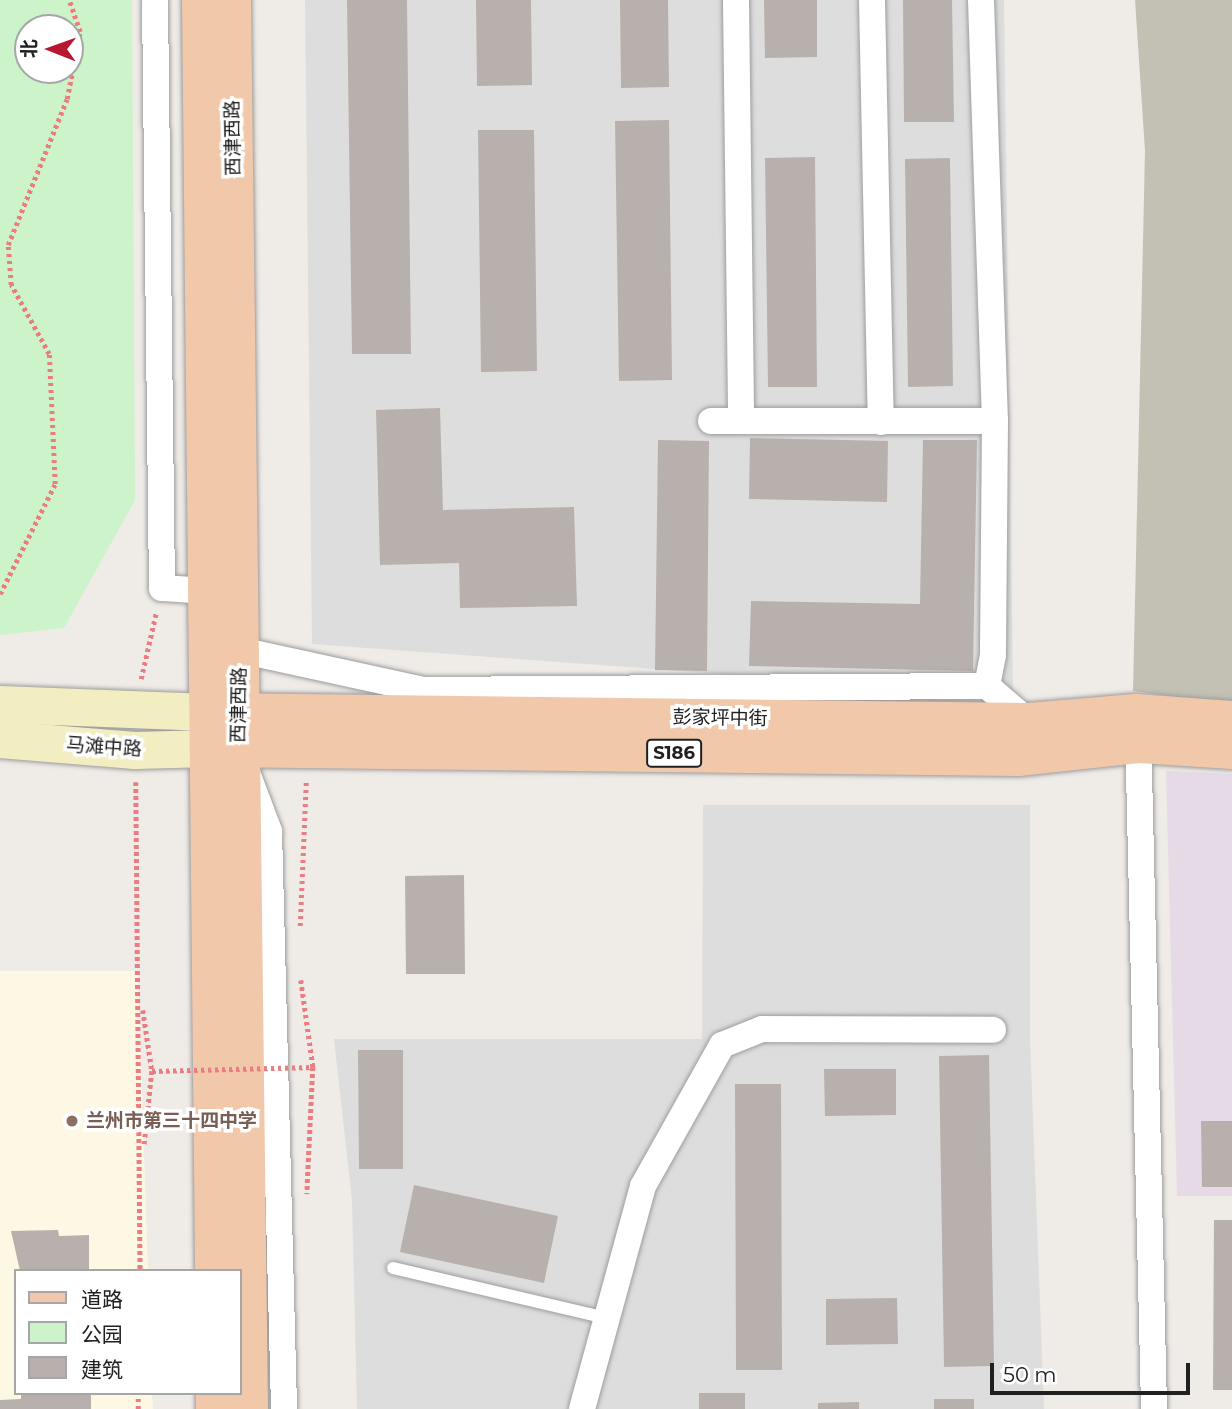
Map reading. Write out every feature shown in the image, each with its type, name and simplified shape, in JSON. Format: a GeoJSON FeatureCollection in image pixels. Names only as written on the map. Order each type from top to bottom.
{"type":"FeatureCollection","features":[{"type":"Feature","properties":{"kind":"main road","name":"西津西路"},"geometry":{"type":"LineString","coordinates":[[201,0],[207,591],[223,647]]}},
{"type":"Feature","properties":{"kind":"main road","name":"西津西路"},"geometry":{"type":"LineString","coordinates":[[214,1269],[232,0]]}},
{"type":"Feature","properties":{"kind":"main road","name":"马滩中路"},"geometry":{"type":"LineString","coordinates":[[0,704],[134,710],[223,731]]}},
{"type":"Feature","properties":{"kind":"main road","name":"彭家坪中街"},"geometry":{"type":"LineString","coordinates":[[223,731],[1029,722],[1138,728],[1232,720]]}},
{"type":"Feature","properties":{"kind":"main road","name":"彭家坪中街"},"geometry":{"type":"LineString","coordinates":[[223,731],[308,748],[1018,757],[1138,728],[1232,750]]}},
{"type":"Feature","properties":{"kind":"main road","name":"西津西路"},"geometry":{"type":"LineString","coordinates":[[223,731],[249,1409]]}},
{"type":"Feature","properties":{"kind":"main road","name":"马滩中路"},"geometry":{"type":"LineString","coordinates":[[0,739],[135,750],[223,731]]}},
{"type":"Feature","properties":{"kind":"street"},"geometry":{"type":"LineString","coordinates":[[155,0],[162,588],[207,591]]}},
{"type":"Feature","properties":{"kind":"street"},"geometry":{"type":"LineString","coordinates":[[736,0],[741,421]]}},
{"type":"Feature","properties":{"kind":"street"},"geometry":{"type":"LineString","coordinates":[[872,0],[881,422]]}},
{"type":"Feature","properties":{"kind":"street"},"geometry":{"type":"LineString","coordinates":[[981,0],[995,421],[993,655],[987,686]]}},
{"type":"Feature","properties":{"kind":"street"},"geometry":{"type":"LineString","coordinates":[[711,421],[995,421]]}},
{"type":"Feature","properties":{"kind":"street"},"geometry":{"type":"LineString","coordinates":[[223,647],[423,690],[987,686],[1029,722]]}},
{"type":"Feature","properties":{"kind":"street"},"geometry":{"type":"LineString","coordinates":[[1138,728],[1154,1409]]}},
{"type":"Feature","properties":{"kind":"street"},"geometry":{"type":"LineString","coordinates":[[223,731],[269,831],[284,1409]]}},
{"type":"Feature","properties":{"kind":"street"},"geometry":{"type":"LineString","coordinates":[[582,1409],[643,1186],[722,1045],[762,1029],[993,1030]]}},
{"type":"Feature","properties":{"kind":"lane"},"geometry":{"type":"LineString","coordinates":[[393,1268],[606,1318]]}},
{"type":"Feature","properties":{"kind":"path"},"geometry":{"type":"LineString","coordinates":[[0,594],[55,484],[49,354],[11,285],[8,245],[67,99],[80,32],[69,0]]}},
{"type":"Feature","properties":{"kind":"path"},"geometry":{"type":"LineString","coordinates":[[134,710],[162,588]]}},
{"type":"Feature","properties":{"kind":"path"},"geometry":{"type":"LineString","coordinates":[[300,935],[308,748]]}},
{"type":"Feature","properties":{"kind":"path"},"geometry":{"type":"LineString","coordinates":[[135,750],[141,990],[140,1269]]}},
{"type":"Feature","properties":{"kind":"path"},"geometry":{"type":"LineString","coordinates":[[278,1235],[307,1195],[313,1067],[300,975],[307,1195]]}},
{"type":"Feature","properties":{"kind":"path"},"geometry":{"type":"LineString","coordinates":[[141,990],[152,1071],[141,1172]]}},
{"type":"Feature","properties":{"kind":"path"},"geometry":{"type":"LineString","coordinates":[[152,1071],[313,1067]]}},
{"type":"Feature","properties":{"kind":"shaded area"},"geometry":{"type":"Polygon","coordinates":[[[305,0],[1004,0],[1013,695],[312,644],[305,0]]]}},
{"type":"Feature","properties":{"kind":"shaded area"},"geometry":{"type":"Polygon","coordinates":[[[1135,0],[1232,0],[1232,705],[1133,691],[1145,151],[1135,0]]]}},
{"type":"Feature","properties":{"kind":"shaded area"},"geometry":{"type":"Polygon","coordinates":[[[1166,771],[1232,774],[1232,1196],[1177,1196],[1166,771]]]}},
{"type":"Feature","properties":{"kind":"shaded area"},"geometry":{"type":"Polygon","coordinates":[[[703,805],[1030,805],[1030,1039],[1044,1409],[357,1409],[352,1200],[334,1039],[702,1039],[703,805]]]}},
{"type":"Feature","properties":{"kind":"shaded area","name":"兰州市第三十四中学"},"geometry":{"type":"Polygon","coordinates":[[[0,971],[138,971],[148,1269],[14,1269],[14,1395],[152,1395],[153,1409],[0,1409],[0,971]]]}},
{"type":"Feature","properties":{"kind":"green space"},"geometry":{"type":"Polygon","coordinates":[[[0,0],[132,0],[135,500],[64,628],[0,635],[0,0]]]}},
{"type":"Feature","properties":{"kind":"building"},"geometry":{"type":"Polygon","coordinates":[[[347,0],[407,0],[411,354],[352,354],[347,0]]]}},
{"type":"Feature","properties":{"kind":"building"},"geometry":{"type":"Polygon","coordinates":[[[476,0],[531,0],[532,85],[477,86],[476,0]]]}},
{"type":"Feature","properties":{"kind":"building"},"geometry":{"type":"Polygon","coordinates":[[[620,0],[668,0],[669,87],[621,88],[620,0]]]}},
{"type":"Feature","properties":{"kind":"building"},"geometry":{"type":"Polygon","coordinates":[[[764,0],[817,0],[817,57],[765,58],[764,0]]]}},
{"type":"Feature","properties":{"kind":"building"},"geometry":{"type":"Polygon","coordinates":[[[903,0],[952,0],[954,122],[904,122],[903,0]]]}},
{"type":"Feature","properties":{"kind":"building"},"geometry":{"type":"Polygon","coordinates":[[[669,120],[672,380],[619,381],[615,121],[669,120]]]}},
{"type":"Feature","properties":{"kind":"building"},"geometry":{"type":"Polygon","coordinates":[[[478,130],[534,130],[537,371],[481,372],[478,130]]]}},
{"type":"Feature","properties":{"kind":"building"},"geometry":{"type":"Polygon","coordinates":[[[815,157],[817,387],[768,387],[765,158],[815,157]]]}},
{"type":"Feature","properties":{"kind":"building"},"geometry":{"type":"Polygon","coordinates":[[[950,158],[953,386],[908,387],[905,159],[950,158]]]}},
{"type":"Feature","properties":{"kind":"building"},"geometry":{"type":"Polygon","coordinates":[[[440,408],[443,510],[574,507],[577,606],[460,608],[459,563],[380,565],[376,410],[440,408]]]}},
{"type":"Feature","properties":{"kind":"building"},"geometry":{"type":"Polygon","coordinates":[[[750,438],[888,441],[887,502],[749,499],[750,438]]]}},
{"type":"Feature","properties":{"kind":"building"},"geometry":{"type":"Polygon","coordinates":[[[658,440],[709,441],[707,671],[655,670],[658,440]]]}},
{"type":"Feature","properties":{"kind":"building"},"geometry":{"type":"Polygon","coordinates":[[[923,440],[977,440],[973,671],[749,666],[751,601],[920,604],[923,440]]]}},
{"type":"Feature","properties":{"kind":"building"},"geometry":{"type":"Polygon","coordinates":[[[464,875],[465,974],[406,974],[405,876],[464,875]]]}},
{"type":"Feature","properties":{"kind":"building"},"geometry":{"type":"Polygon","coordinates":[[[358,1050],[403,1050],[403,1169],[359,1169],[358,1050]]]}},
{"type":"Feature","properties":{"kind":"building"},"geometry":{"type":"Polygon","coordinates":[[[989,1055],[994,1366],[944,1367],[939,1056],[989,1055]]]}},
{"type":"Feature","properties":{"kind":"building"},"geometry":{"type":"Polygon","coordinates":[[[824,1069],[896,1069],[896,1115],[825,1116],[824,1069]]]}},
{"type":"Feature","properties":{"kind":"building"},"geometry":{"type":"Polygon","coordinates":[[[735,1084],[781,1084],[782,1370],[736,1370],[735,1084]]]}},
{"type":"Feature","properties":{"kind":"building"},"geometry":{"type":"Polygon","coordinates":[[[1201,1121],[1232,1121],[1232,1187],[1202,1187],[1201,1121]]]}},
{"type":"Feature","properties":{"kind":"building"},"geometry":{"type":"Polygon","coordinates":[[[414,1185],[558,1216],[544,1283],[400,1252],[414,1185]]]}},
{"type":"Feature","properties":{"kind":"building"},"geometry":{"type":"Polygon","coordinates":[[[1214,1220],[1232,1220],[1232,1390],[1213,1390],[1214,1220]]]}},
{"type":"Feature","properties":{"kind":"building"},"geometry":{"type":"Polygon","coordinates":[[[58,1230],[59,1236],[89,1235],[89,1269],[20,1269],[11,1231],[58,1230]]]}},
{"type":"Feature","properties":{"kind":"building"},"geometry":{"type":"Polygon","coordinates":[[[897,1298],[898,1344],[826,1345],[826,1299],[897,1298]]]}},
{"type":"Feature","properties":{"kind":"building"},"geometry":{"type":"Polygon","coordinates":[[[699,1393],[745,1393],[745,1409],[699,1409],[699,1393]]]}},
{"type":"Feature","properties":{"kind":"building"},"geometry":{"type":"Polygon","coordinates":[[[21,1395],[91,1395],[91,1409],[0,1409],[0,1400],[21,1399],[21,1395]]]}},
{"type":"Feature","properties":{"kind":"building"},"geometry":{"type":"Polygon","coordinates":[[[934,1399],[974,1399],[974,1409],[934,1409],[934,1399]]]}},
{"type":"Feature","properties":{"kind":"building"},"geometry":{"type":"Polygon","coordinates":[[[859,1402],[859,1409],[818,1409],[818,1403],[859,1402]]]}},
{"type":"Feature","properties":{"kind":"place","name":"兰州市第三十四中学"},"geometry":{"type":"Point","coordinates":[72,1121]}}]}
